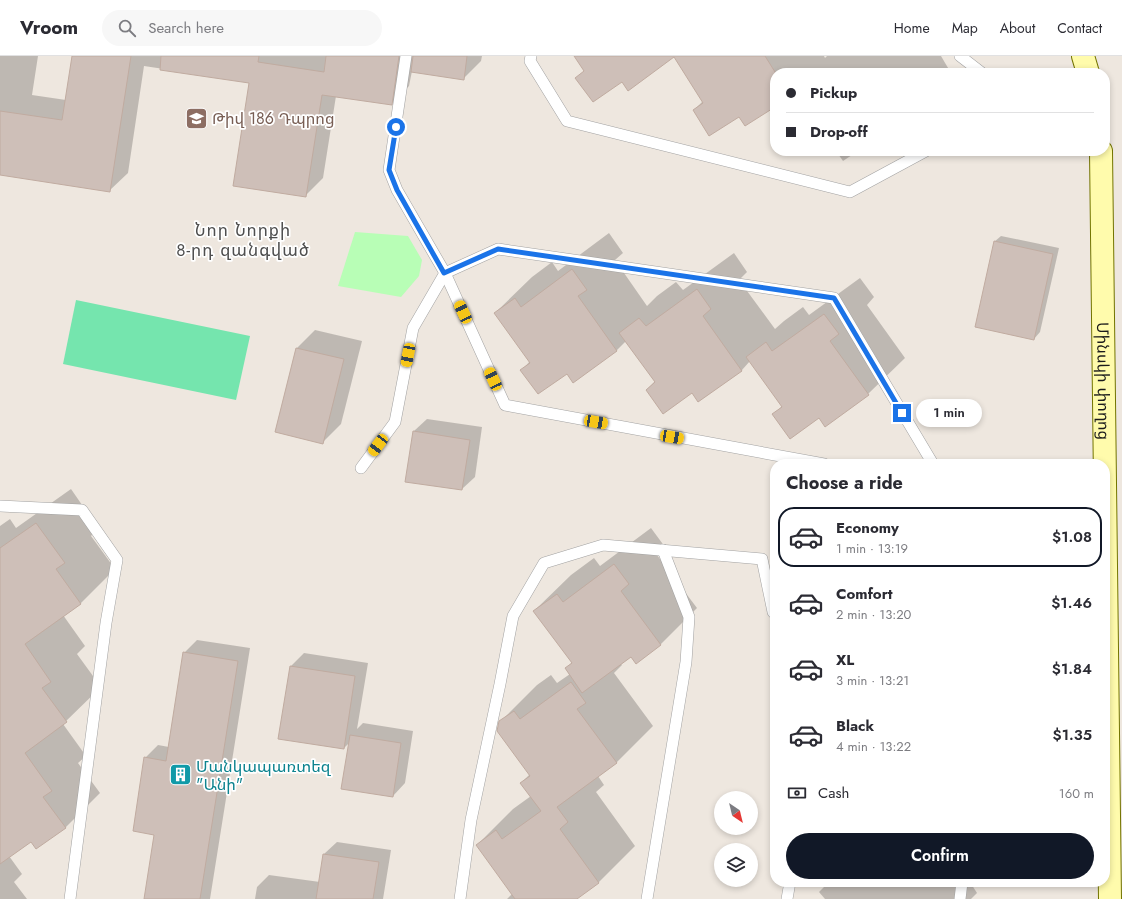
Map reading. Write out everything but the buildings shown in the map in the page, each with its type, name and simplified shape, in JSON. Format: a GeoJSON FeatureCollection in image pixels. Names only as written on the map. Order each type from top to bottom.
{"type":"FeatureCollection","features":[{"type":"Feature","properties":{"kind":"main road"},"geometry":{"type":"LineString","coordinates":[[1083,56],[1087,68]]}},
{"type":"Feature","properties":{"kind":"main road","name":"Մինսկի փողոց"},"geometry":{"type":"LineString","coordinates":[[1101,156],[1105,459]]}},
{"type":"Feature","properties":{"kind":"main road","name":"Մինսկի փողոց"},"geometry":{"type":"LineString","coordinates":[[1110,887],[1110,899]]}},
{"type":"Feature","properties":{"kind":"lane"},"geometry":{"type":"LineString","coordinates":[[406,56],[389,170],[397,190],[444,273],[505,405],[797,459]]}},
{"type":"Feature","properties":{"kind":"lane"},"geometry":{"type":"LineString","coordinates":[[531,56],[530,61],[567,121],[850,192],[917,156]]}},
{"type":"Feature","properties":{"kind":"lane"},"geometry":{"type":"LineString","coordinates":[[960,56],[976,68]]}},
{"type":"Feature","properties":{"kind":"lane"},"geometry":{"type":"LineString","coordinates":[[360,468],[395,422],[413,328],[444,273],[498,249],[834,298],[930,459]]}},
{"type":"Feature","properties":{"kind":"lane"},"geometry":{"type":"LineString","coordinates":[[0,506],[82,510],[117,560],[106,623],[70,899]]}},
{"type":"Feature","properties":{"kind":"lane"},"geometry":{"type":"LineString","coordinates":[[460,899],[471,820],[513,616],[544,563],[603,545],[762,559],[770,598]]}},
{"type":"Feature","properties":{"kind":"lane"},"geometry":{"type":"LineString","coordinates":[[647,899],[686,668],[689,617],[664,550]]}},
{"type":"Feature","properties":{"kind":"lane"},"geometry":{"type":"LineString","coordinates":[[787,899],[789,887]]}},
{"type":"Feature","properties":{"kind":"lane"},"geometry":{"type":"LineString","coordinates":[[960,899],[961,887]]}},
{"type":"Feature","properties":{"kind":"green space"},"geometry":{"type":"Polygon","coordinates":[[[355,232],[408,236],[422,260],[419,276],[401,297],[338,286],[355,232]]]}},
{"type":"Feature","properties":{"kind":"green space"},"geometry":{"type":"Polygon","coordinates":[[[76,300],[250,336],[236,400],[63,364],[76,300]]]}},
{"type":"Feature","properties":{"kind":"place","name":"Թիվ 186 Դպրոց"},"geometry":{"type":"Point","coordinates":[197,118]}},
{"type":"Feature","properties":{"kind":"place","name":"Մանկապառտեզ \"Անի\""},"geometry":{"type":"Point","coordinates":[181,775]}},
{"type":"Feature","properties":{"kind":"district","name":"Նոր Նորքի 8-րդ զանգված"},"geometry":{"type":"Point","coordinates":[243,240]}},
{"type":"Feature","properties":{"kind":"route"},"geometry":{"type":"LineString","coordinates":[[396,127],[389,170],[397,190],[444,273],[498,249],[834,298],[902,413]]}}]}
